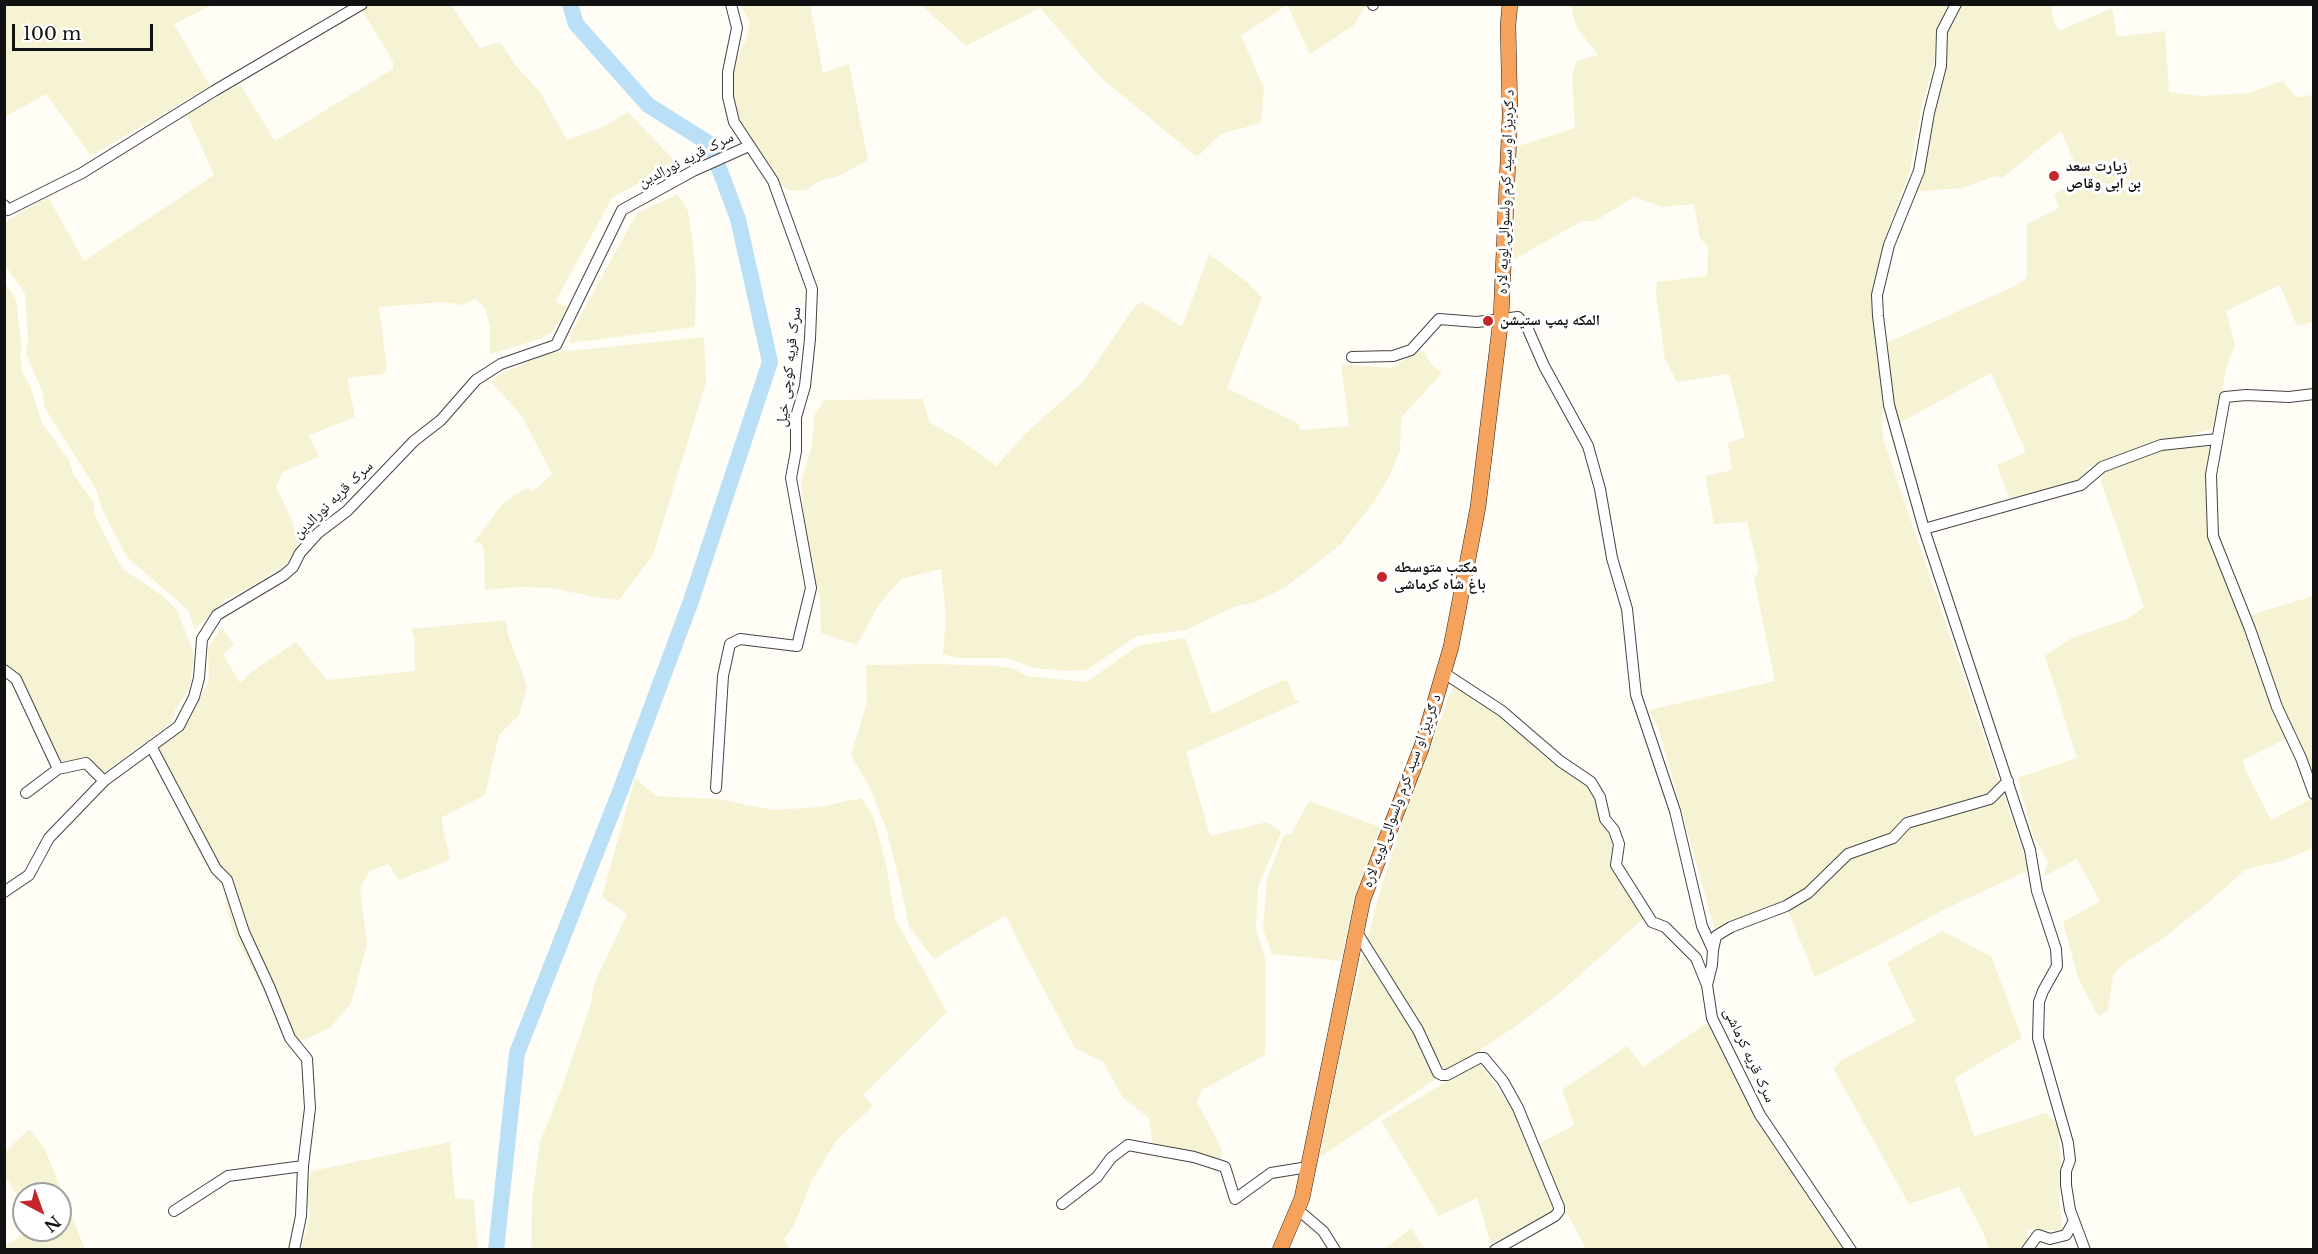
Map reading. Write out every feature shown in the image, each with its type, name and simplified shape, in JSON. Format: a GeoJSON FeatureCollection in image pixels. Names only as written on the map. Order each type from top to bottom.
{"type":"FeatureCollection","features":[{"type":"Feature","properties":{"kind":"highway","name":"د ګردیز او سید کرم ولسوالۍ لویه لاره"},"geometry":{"type":"LineString","coordinates":[[1280,1250],[1302,1198],[1363,899],[1422,746],[1444,673],[1478,507],[1501,318],[1510,115],[1508,25],[1510,4]]}},
{"type":"Feature","properties":{"kind":"street"},"geometry":{"type":"LineString","coordinates":[[4,205],[8,210],[82,173],[214,91],[362,4]]}},
{"type":"Feature","properties":{"kind":"street","name":"سرک قریه کوچی خیل"},"geometry":{"type":"LineString","coordinates":[[716,788],[723,676],[730,644],[741,639],[797,646],[811,588],[791,478],[796,451],[796,417],[804,386],[810,339],[812,289],[773,181],[734,122],[728,97],[729,72],[737,28],[731,4]]}},
{"type":"Feature","properties":{"kind":"street"},"geometry":{"type":"LineString","coordinates":[[1956,4],[1942,31],[1941,66],[1929,113],[1919,171],[1889,245],[1876,295],[1889,405],[1924,529],[2030,850],[2037,891],[2056,949],[2057,966],[2039,1002],[2038,1038],[2068,1143],[2070,1160],[2066,1171],[2066,1185],[2070,1209],[2085,1250]]}},
{"type":"Feature","properties":{"kind":"street","name":"سرک قریه نورالدین"},"geometry":{"type":"LineString","coordinates":[[4,892],[29,875],[49,838],[104,781],[179,726],[194,697],[199,678],[202,639],[217,615],[284,575],[318,533],[347,511],[414,441],[441,420],[476,380],[501,364],[556,345],[622,210],[693,171],[749,146]]}},
{"type":"Feature","properties":{"kind":"street"},"geometry":{"type":"LineString","coordinates":[[1352,357],[1393,356],[1411,350],[1439,319],[1477,322],[1518,317],[1527,327],[1544,366],[1588,446],[1600,489],[1612,558],[1627,609],[1636,695],[1675,811],[1702,926],[1713,950]]}},
{"type":"Feature","properties":{"kind":"street"},"geometry":{"type":"LineString","coordinates":[[2313,394],[2289,397],[2246,395],[2225,397],[2211,475],[2213,536],[2250,629],[2277,707],[2301,758],[2313,794]]}},
{"type":"Feature","properties":{"kind":"street"},"geometry":{"type":"LineString","coordinates":[[1924,529],[2081,485],[2102,466],[2161,445],[2217,439]]}},
{"type":"Feature","properties":{"kind":"street"},"geometry":{"type":"LineString","coordinates":[[4,670],[16,679],[58,769]]}},
{"type":"Feature","properties":{"kind":"street","name":"سرک قریه کرماشی"},"geometry":{"type":"LineString","coordinates":[[1444,673],[1502,711],[1560,760],[1591,782],[1600,797],[1605,819],[1614,830],[1619,844],[1616,865],[1652,922],[1665,927],[1696,958],[1707,985],[1712,1018],[1760,1115],[1851,1250]]}},
{"type":"Feature","properties":{"kind":"street"},"geometry":{"type":"LineString","coordinates":[[151,746],[216,869],[227,880],[244,932],[290,1038],[307,1059],[310,1108],[303,1166],[301,1216],[294,1250]]}},
{"type":"Feature","properties":{"kind":"street"},"geometry":{"type":"LineString","coordinates":[[26,793],[58,769],[86,763],[104,781]]}},
{"type":"Feature","properties":{"kind":"street"},"geometry":{"type":"LineString","coordinates":[[1707,985],[1716,936],[1731,927],[1786,906],[1808,893],[1848,854],[1893,838],[1907,824],[1990,799],[2008,781]]}},
{"type":"Feature","properties":{"kind":"street"},"geometry":{"type":"LineString","coordinates":[[1356,931],[1418,1030],[1438,1073],[1447,1074],[1479,1058],[1484,1058],[1503,1081],[1518,1108],[1559,1211],[1555,1216],[1496,1250]]}},
{"type":"Feature","properties":{"kind":"street"},"geometry":{"type":"LineString","coordinates":[[1062,1204],[1097,1177],[1111,1158],[1128,1145],[1194,1157],[1225,1167],[1234,1199],[1271,1173],[1308,1167]]}},
{"type":"Feature","properties":{"kind":"street"},"geometry":{"type":"LineString","coordinates":[[174,1211],[228,1176],[303,1166]]}},
{"type":"Feature","properties":{"kind":"street"},"geometry":{"type":"LineString","coordinates":[[1297,1209],[1323,1231],[1335,1250]]}},
{"type":"Feature","properties":{"kind":"street"},"geometry":{"type":"LineString","coordinates":[[2027,1250],[2038,1235],[2050,1239],[2066,1235],[2074,1221]]}},
{"type":"Feature","properties":{"kind":"shaded area"},"geometry":{"type":"Polygon","coordinates":[[[5,4],[212,5],[174,24],[210,86],[91,156],[46,94],[5,117],[5,4]]]}},
{"type":"Feature","properties":{"kind":"shaded area"},"geometry":{"type":"Polygon","coordinates":[[[372,5],[451,5],[480,48],[500,42],[516,66],[540,92],[567,140],[603,127],[628,112],[676,162],[612,198],[555,302],[569,308],[552,332],[540,339],[490,354],[490,327],[485,308],[475,299],[463,305],[443,302],[379,307],[387,369],[382,374],[347,378],[355,417],[309,435],[319,457],[283,472],[276,486],[293,523],[298,543],[293,555],[288,562],[252,586],[225,600],[195,629],[188,610],[127,557],[103,512],[96,489],[44,407],[43,393],[26,354],[28,340],[25,293],[5,265],[5,222],[48,197],[84,261],[214,175],[187,114],[240,84],[275,141],[393,69],[393,61],[362,10],[372,5]]]}},
{"type":"Feature","properties":{"kind":"shaded area"},"geometry":{"type":"Polygon","coordinates":[[[740,5],[810,5],[823,73],[849,64],[868,160],[839,176],[821,180],[806,190],[791,191],[778,184],[738,128],[730,99],[733,64],[746,40],[750,22],[740,5]]]}},
{"type":"Feature","properties":{"kind":"shaded area"},"geometry":{"type":"Polygon","coordinates":[[[921,5],[1287,5],[1241,36],[1264,88],[1261,123],[1221,134],[1197,157],[1099,76],[1040,8],[966,46],[921,5]]]}},
{"type":"Feature","properties":{"kind":"shaded area"},"geometry":{"type":"Polygon","coordinates":[[[1287,5],[1366,5],[1353,26],[1310,54],[1287,5]]]}},
{"type":"Feature","properties":{"kind":"shaded area"},"geometry":{"type":"Polygon","coordinates":[[[1571,5],[1952,5],[1936,35],[1934,64],[1922,104],[1910,170],[1883,244],[1877,281],[1873,317],[1881,346],[1883,438],[2029,870],[1945,909],[1815,977],[1788,911],[1781,909],[1741,926],[1718,941],[1659,730],[1649,710],[1775,681],[1754,579],[1759,572],[1747,522],[1714,524],[1705,476],[1732,470],[1728,443],[1745,437],[1729,374],[1677,382],[1665,359],[1656,295],[1657,282],[1707,276],[1708,245],[1700,239],[1694,204],[1663,207],[1634,197],[1595,221],[1582,221],[1513,260],[1518,146],[1575,128],[1572,77],[1576,61],[1598,55],[1576,27],[1571,5]]]}},
{"type":"Feature","properties":{"kind":"shaded area"},"geometry":{"type":"Polygon","coordinates":[[[1962,5],[2051,5],[2053,19],[2059,31],[2112,8],[2117,37],[2165,31],[2169,92],[2201,96],[2248,93],[2283,81],[2296,97],[2313,95],[2313,322],[2297,326],[2280,285],[2226,311],[2235,345],[2226,369],[2215,428],[2163,442],[2088,467],[2086,480],[2011,504],[1997,465],[2026,452],[1991,373],[1892,427],[1888,342],[2011,288],[2027,278],[2027,224],[2059,208],[2054,194],[2082,179],[2061,131],[2002,178],[1996,176],[1962,188],[1913,192],[1949,30],[1962,5]]]}},
{"type":"Feature","properties":{"kind":"shaded area"},"geometry":{"type":"Polygon","coordinates":[[[678,194],[688,211],[693,243],[696,280],[695,327],[569,343],[572,331],[637,213],[678,194]]]}},
{"type":"Feature","properties":{"kind":"shaded area"},"geometry":{"type":"Polygon","coordinates":[[[1209,254],[1248,283],[1262,297],[1227,388],[1299,424],[1300,430],[1349,426],[1341,364],[1392,368],[1417,351],[1424,352],[1432,365],[1442,373],[1401,418],[1400,451],[1390,475],[1374,502],[1340,545],[1286,587],[1253,603],[1236,606],[1186,630],[1137,636],[1086,670],[1034,668],[1007,658],[957,658],[943,654],[946,616],[941,569],[901,579],[878,606],[857,645],[821,633],[820,597],[806,547],[801,482],[812,445],[814,416],[824,400],[923,399],[929,422],[962,441],[996,466],[1027,432],[1084,381],[1135,306],[1143,302],[1182,327],[1209,254]]]}},
{"type":"Feature","properties":{"kind":"shaded area"},"geometry":{"type":"Polygon","coordinates":[[[4,282],[16,299],[22,349],[20,353],[22,372],[30,385],[42,423],[69,460],[73,474],[94,503],[94,514],[120,565],[164,597],[177,610],[194,658],[189,689],[169,724],[97,778],[86,764],[56,770],[17,686],[5,672],[4,282]]]}},
{"type":"Feature","properties":{"kind":"shaded area"},"geometry":{"type":"Polygon","coordinates":[[[704,337],[706,382],[653,555],[619,600],[551,588],[521,587],[485,590],[484,549],[481,543],[474,542],[502,504],[528,488],[532,491],[536,489],[552,474],[522,416],[491,382],[498,375],[548,353],[704,337]]]}},
{"type":"Feature","properties":{"kind":"shaded area"},"geometry":{"type":"Polygon","coordinates":[[[2216,437],[2216,532],[2224,579],[2230,579],[2292,736],[2243,760],[2245,769],[2271,820],[2313,798],[2313,848],[2283,861],[2246,869],[2208,903],[2158,942],[2125,963],[2113,975],[2108,1011],[2098,1016],[2078,978],[2063,922],[2100,901],[2077,859],[2043,877],[2048,861],[2033,836],[2017,778],[2077,758],[2045,656],[2072,638],[2129,618],[2144,607],[2101,481],[2104,471],[2163,447],[2216,437]]]}},
{"type":"Feature","properties":{"kind":"shaded area"},"geometry":{"type":"Polygon","coordinates":[[[2313,596],[2313,773],[2298,736],[2280,705],[2251,615],[2313,596]]]}},
{"type":"Feature","properties":{"kind":"shaded area"},"geometry":{"type":"Polygon","coordinates":[[[506,620],[508,635],[527,686],[519,715],[499,735],[485,795],[441,818],[450,860],[399,880],[388,864],[370,871],[360,888],[367,945],[351,1003],[330,1028],[292,1045],[234,934],[226,908],[224,880],[206,865],[186,828],[155,750],[182,731],[189,720],[209,681],[208,648],[222,627],[234,644],[223,654],[240,683],[251,672],[296,642],[327,680],[415,671],[415,640],[411,629],[506,620]]]}},
{"type":"Feature","properties":{"kind":"shaded area"},"geometry":{"type":"Polygon","coordinates":[[[1185,638],[1212,714],[1283,680],[1288,681],[1295,700],[1299,700],[1297,703],[1186,752],[1210,836],[1267,822],[1281,832],[1258,887],[1256,929],[1265,958],[1265,1055],[1202,1090],[1197,1102],[1222,1149],[1220,1164],[1154,1150],[1149,1118],[1123,1098],[1103,1062],[1075,1048],[1006,915],[934,959],[909,927],[886,828],[870,788],[851,755],[867,702],[866,665],[997,666],[1014,669],[1027,676],[1087,682],[1139,645],[1185,638]]]}},
{"type":"Feature","properties":{"kind":"shaded area"},"geometry":{"type":"Polygon","coordinates":[[[1453,686],[1497,713],[1551,762],[1587,784],[1615,842],[1610,858],[1611,868],[1644,918],[1562,991],[1516,1026],[1446,1072],[1366,944],[1380,891],[1406,811],[1453,686]]]}},
{"type":"Feature","properties":{"kind":"shaded area"},"geometry":{"type":"Polygon","coordinates":[[[635,778],[656,796],[718,799],[773,810],[820,807],[861,798],[873,815],[887,868],[895,919],[947,1012],[863,1095],[873,1106],[836,1141],[812,1180],[794,1226],[784,1239],[790,1249],[531,1249],[532,1199],[540,1142],[563,1085],[590,1006],[595,982],[627,914],[602,897],[635,778]]]}},
{"type":"Feature","properties":{"kind":"shaded area"},"geometry":{"type":"Polygon","coordinates":[[[1309,801],[1380,827],[1354,901],[1341,961],[1272,954],[1263,929],[1267,879],[1284,835],[1291,834],[1309,801]]]}},
{"type":"Feature","properties":{"kind":"shaded area"},"geometry":{"type":"Polygon","coordinates":[[[1942,931],[1991,956],[2022,1038],[1955,1078],[1974,1136],[2046,1113],[2058,1126],[2061,1161],[2059,1200],[2063,1231],[2028,1229],[2028,1249],[1989,1249],[1983,1232],[1959,1187],[1909,1204],[1833,1068],[1842,1060],[1915,1021],[1887,963],[1942,931]]]}},
{"type":"Feature","properties":{"kind":"shaded area"},"geometry":{"type":"Polygon","coordinates":[[[1363,955],[1413,1031],[1436,1079],[1323,1155],[1320,1154],[1363,955]]]}},
{"type":"Feature","properties":{"kind":"shaded area"},"geometry":{"type":"Polygon","coordinates":[[[1705,1024],[1712,1025],[1844,1247],[1842,1250],[1586,1249],[1558,1196],[1537,1145],[1574,1125],[1562,1090],[1627,1046],[1643,1067],[1705,1024]]]}},
{"type":"Feature","properties":{"kind":"shaded area"},"geometry":{"type":"Polygon","coordinates":[[[1479,1062],[1518,1118],[1557,1210],[1491,1244],[1477,1198],[1439,1216],[1381,1121],[1479,1062]]]}},
{"type":"Feature","properties":{"kind":"shaded area"},"geometry":{"type":"Polygon","coordinates":[[[29,1129],[45,1149],[58,1182],[12,1182],[12,1187],[5,1176],[5,1152],[29,1129]]]}},
{"type":"Feature","properties":{"kind":"shaded area"},"geometry":{"type":"Polygon","coordinates":[[[450,1142],[455,1198],[474,1200],[478,1249],[301,1250],[310,1215],[305,1189],[312,1171],[450,1142]]]}},
{"type":"Feature","properties":{"kind":"shaded area"},"geometry":{"type":"Polygon","coordinates":[[[72,1216],[85,1249],[5,1249],[5,1246],[12,1241],[72,1242],[72,1216]]]}},
{"type":"Feature","properties":{"kind":"shaded area"},"geometry":{"type":"Polygon","coordinates":[[[1411,1228],[1425,1249],[1385,1249],[1411,1228]]]}},
{"type":"Feature","properties":{"kind":"waterway"},"geometry":{"type":"LineString","coordinates":[[496,1250],[517,1053],[621,789],[691,601],[770,362],[738,219],[710,144],[648,105],[576,24],[570,4]]}},
{"type":"Feature","properties":{"kind":"place","name":"زیارت سعد بن ابی وقاص"},"geometry":{"type":"Point","coordinates":[2054,176]}},
{"type":"Feature","properties":{"kind":"place","name":"المکه پمپ ستیشن"},"geometry":{"type":"Point","coordinates":[1488,321]}},
{"type":"Feature","properties":{"kind":"place","name":"مکتب متوسطه باغ شاه کرماشی"},"geometry":{"type":"Point","coordinates":[1382,577]}}]}
